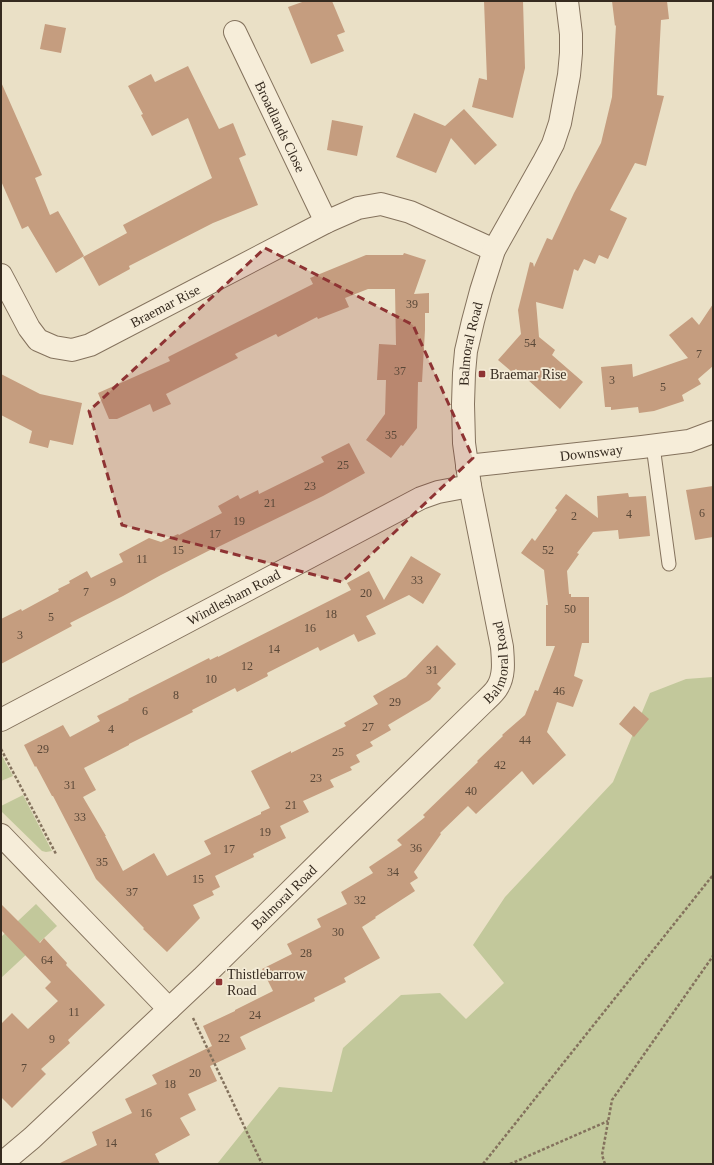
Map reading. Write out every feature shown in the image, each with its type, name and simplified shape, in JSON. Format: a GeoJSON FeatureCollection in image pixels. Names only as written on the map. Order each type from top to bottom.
{"type":"FeatureCollection","features":[{"type":"Feature","properties":{"kind":"street","name":"Balmoral Road"},"geometry":{"type":"LineString","coordinates":[[1,1164],[32,1138],[202,978],[496,689],[500,682],[503,661],[502,647],[464,443],[462,404],[466,351],[479,299],[494,250],[553,144],[560,123],[569,76],[571,53],[571,34],[566,1]]}},
{"type":"Feature","properties":{"kind":"street","name":"Broadlands Close"},"geometry":{"type":"LineString","coordinates":[[235,32],[326,222]]}},
{"type":"Feature","properties":{"kind":"street","name":"Braemar Rise"},"geometry":{"type":"LineString","coordinates":[[4,288],[28,328],[38,340],[54,347],[72,350],[90,345],[326,222],[358,208],[381,204],[410,212],[494,250]]}},
{"type":"Feature","properties":{"kind":"street","name":"Downsway"},"geometry":{"type":"LineString","coordinates":[[469,476],[688,441],[713,432]]}},
{"type":"Feature","properties":{"kind":"street","name":"Windlesham Road"},"geometry":{"type":"LineString","coordinates":[[1,720],[421,498],[438,492],[469,476]]}},
{"type":"Feature","properties":{"kind":"street"},"geometry":{"type":"LineString","coordinates":[[1,835],[175,1003]]}},
{"type":"Feature","properties":{"kind":"lane"},"geometry":{"type":"LineString","coordinates":[[653,446],[669,564]]}},
{"type":"Feature","properties":{"kind":"path"},"geometry":{"type":"LineString","coordinates":[[1,749],[56,854]]}},
{"type":"Feature","properties":{"kind":"path"},"geometry":{"type":"LineString","coordinates":[[483,1164],[713,875]]}},
{"type":"Feature","properties":{"kind":"path"},"geometry":{"type":"LineString","coordinates":[[605,1164],[602,1154],[612,1100],[713,956]]}},
{"type":"Feature","properties":{"kind":"path"},"geometry":{"type":"LineString","coordinates":[[175,1003],[262,1164]]}},
{"type":"Feature","properties":{"kind":"path"},"geometry":{"type":"LineString","coordinates":[[510,1164],[608,1121]]}},
{"type":"Feature","properties":{"kind":"highlighted area"},"geometry":{"type":"Polygon","coordinates":[[[265,248],[413,325],[473,458],[342,582],[122,525],[89,411],[265,248]]]}},
{"type":"Feature","properties":{"kind":"green space"},"geometry":{"type":"Polygon","coordinates":[[[713,677],[713,1164],[217,1164],[279,1087],[332,1092],[343,1048],[401,995],[440,993],[466,1019],[504,983],[473,945],[505,897],[613,782],[650,693],[686,679],[713,677]]]}},
{"type":"Feature","properties":{"kind":"green space"},"geometry":{"type":"Polygon","coordinates":[[[1,754],[13,776],[1,781],[1,754]]]}},
{"type":"Feature","properties":{"kind":"green space"},"geometry":{"type":"Polygon","coordinates":[[[23,795],[52,851],[42,851],[1,811],[1,806],[23,795]]]}},
{"type":"Feature","properties":{"kind":"green space"},"geometry":{"type":"Polygon","coordinates":[[[36,904],[57,926],[1,978],[1,937],[36,904]]]}},
{"type":"Feature","properties":{"kind":"building"},"geometry":{"type":"Polygon","coordinates":[[[305,1],[332,1],[345,32],[337,35],[344,51],[311,64],[288,7],[305,1]]]}},
{"type":"Feature","properties":{"kind":"building"},"geometry":{"type":"Polygon","coordinates":[[[484,1],[523,1],[525,68],[513,118],[472,107],[479,78],[487,80],[484,1]]]}},
{"type":"Feature","properties":{"kind":"building"},"geometry":{"type":"Polygon","coordinates":[[[612,1],[667,1],[669,19],[661,20],[657,95],[664,96],[646,166],[635,163],[610,210],[627,218],[608,259],[599,255],[595,264],[584,259],[578,271],[574,269],[563,309],[536,302],[539,337],[555,350],[552,355],[583,382],[560,409],[516,369],[512,372],[498,360],[521,334],[518,310],[530,262],[533,263],[534,267],[547,238],[552,240],[574,193],[601,143],[612,97],[616,25],[615,26],[612,1]]]}},
{"type":"Feature","properties":{"kind":"building"},"geometry":{"type":"Polygon","coordinates":[[[45,24],[66,28],[61,53],[40,49],[45,24]]]}},
{"type":"Feature","properties":{"kind":"building"},"geometry":{"type":"Polygon","coordinates":[[[188,66],[219,129],[233,123],[246,155],[239,158],[258,205],[213,223],[129,266],[130,269],[99,286],[83,257],[127,233],[123,225],[212,178],[188,118],[152,136],[141,115],[143,114],[128,86],[151,74],[155,82],[188,66]]]}},
{"type":"Feature","properties":{"kind":"building"},"geometry":{"type":"Polygon","coordinates":[[[1,82],[42,175],[35,178],[50,215],[58,211],[84,256],[56,273],[28,226],[22,229],[1,181],[1,82]]]}},
{"type":"Feature","properties":{"kind":"building"},"geometry":{"type":"Polygon","coordinates":[[[464,109],[497,145],[475,165],[451,138],[436,173],[396,157],[414,113],[445,126],[464,109]]]}},
{"type":"Feature","properties":{"kind":"building"},"geometry":{"type":"Polygon","coordinates":[[[332,120],[363,126],[357,156],[327,150],[332,120]]]}},
{"type":"Feature","properties":{"kind":"building"},"geometry":{"type":"Polygon","coordinates":[[[404,253],[426,260],[414,294],[429,293],[429,313],[425,313],[422,382],[418,382],[417,428],[403,446],[401,445],[391,458],[366,440],[385,414],[386,380],[377,380],[379,344],[396,345],[395,289],[368,289],[345,298],[349,307],[318,319],[317,317],[278,337],[276,334],[235,354],[238,358],[166,394],[171,404],[153,412],[150,404],[117,419],[109,419],[98,393],[170,361],[168,357],[313,284],[310,278],[366,255],[403,255],[404,253]]]}},
{"type":"Feature","properties":{"kind":"building"},"geometry":{"type":"Polygon","coordinates":[[[713,304],[713,366],[698,379],[701,384],[682,395],[684,401],[654,411],[639,413],[638,407],[611,410],[611,407],[605,407],[601,367],[632,364],[633,377],[688,358],[669,335],[692,317],[699,325],[713,304]]]}},
{"type":"Feature","properties":{"kind":"building"},"geometry":{"type":"Polygon","coordinates":[[[1,374],[40,394],[82,403],[73,445],[50,440],[48,448],[29,443],[32,431],[1,415],[1,374]]]}},
{"type":"Feature","properties":{"kind":"building"},"geometry":{"type":"Polygon","coordinates":[[[349,443],[365,473],[323,496],[161,575],[70,623],[72,626],[1,664],[1,619],[21,609],[22,611],[59,591],[58,589],[70,583],[69,581],[87,571],[91,578],[123,562],[119,554],[149,538],[161,542],[178,534],[179,535],[222,513],[218,506],[238,495],[240,499],[258,490],[259,494],[324,462],[321,457],[349,443]]]}},
{"type":"Feature","properties":{"kind":"building"},"geometry":{"type":"Polygon","coordinates":[[[713,486],[713,537],[695,540],[686,490],[713,486]]]}},
{"type":"Feature","properties":{"kind":"building"},"geometry":{"type":"Polygon","coordinates":[[[628,493],[629,497],[646,496],[650,536],[619,539],[618,530],[593,532],[577,553],[579,554],[567,571],[569,594],[571,594],[571,597],[589,597],[589,643],[582,643],[574,676],[583,680],[573,707],[557,702],[547,732],[566,755],[533,785],[522,771],[476,814],[468,806],[440,833],[441,834],[414,872],[418,878],[410,883],[415,891],[362,927],[380,958],[344,978],[346,982],[314,998],[315,1001],[240,1037],[246,1049],[210,1066],[217,1081],[188,1094],[196,1110],[180,1118],[190,1135],[155,1154],[160,1164],[58,1164],[97,1145],[92,1132],[132,1113],[125,1099],[157,1084],[152,1075],[212,1046],[203,1026],[273,991],[262,969],[292,954],[287,944],[321,927],[317,919],[347,904],[341,892],[373,873],[369,867],[402,845],[397,840],[425,817],[423,815],[478,762],[477,761],[503,736],[502,735],[525,715],[535,690],[538,691],[555,646],[546,646],[546,605],[548,605],[544,570],[521,553],[532,538],[535,541],[557,510],[555,508],[566,494],[598,518],[597,496],[628,493]]]}},
{"type":"Feature","properties":{"kind":"building"},"geometry":{"type":"Polygon","coordinates":[[[411,556],[441,574],[423,604],[409,595],[366,616],[376,634],[358,642],[354,634],[320,651],[318,647],[267,673],[268,676],[237,692],[235,688],[192,710],[193,712],[84,768],[96,790],[83,797],[106,836],[123,871],[154,853],[167,876],[211,854],[204,841],[261,814],[261,812],[270,808],[251,771],[346,726],[344,723],[378,704],[373,696],[406,677],[437,645],[456,664],[437,684],[441,688],[430,700],[388,725],[391,730],[370,742],[373,746],[356,755],[360,762],[350,767],[352,770],[330,780],[334,787],[303,801],[309,812],[280,826],[286,838],[253,854],[254,857],[215,876],[220,887],[212,891],[214,895],[193,905],[200,918],[167,952],[96,879],[53,796],[36,766],[35,767],[24,745],[63,725],[70,737],[100,721],[97,716],[129,700],[128,699],[209,658],[210,660],[218,657],[351,590],[347,583],[369,571],[384,600],[411,556]]]}},
{"type":"Feature","properties":{"kind":"building"},"geometry":{"type":"Polygon","coordinates":[[[634,706],[649,719],[634,737],[619,724],[634,706]]]}},
{"type":"Feature","properties":{"kind":"building"},"geometry":{"type":"Polygon","coordinates":[[[1,904],[40,943],[44,938],[67,963],[66,965],[105,1005],[68,1040],[70,1043],[41,1069],[46,1074],[12,1108],[1,1097],[1,1024],[12,1013],[28,1029],[58,1001],[45,988],[51,982],[1,930],[1,904]]]}},
{"type":"Feature","properties":{"kind":"place","name":"Braemar Rise"},"geometry":{"type":"Point","coordinates":[482,374]}},
{"type":"Feature","properties":{"kind":"place","name":"Thistlebarrow Road"},"geometry":{"type":"Point","coordinates":[219,982]}}]}
